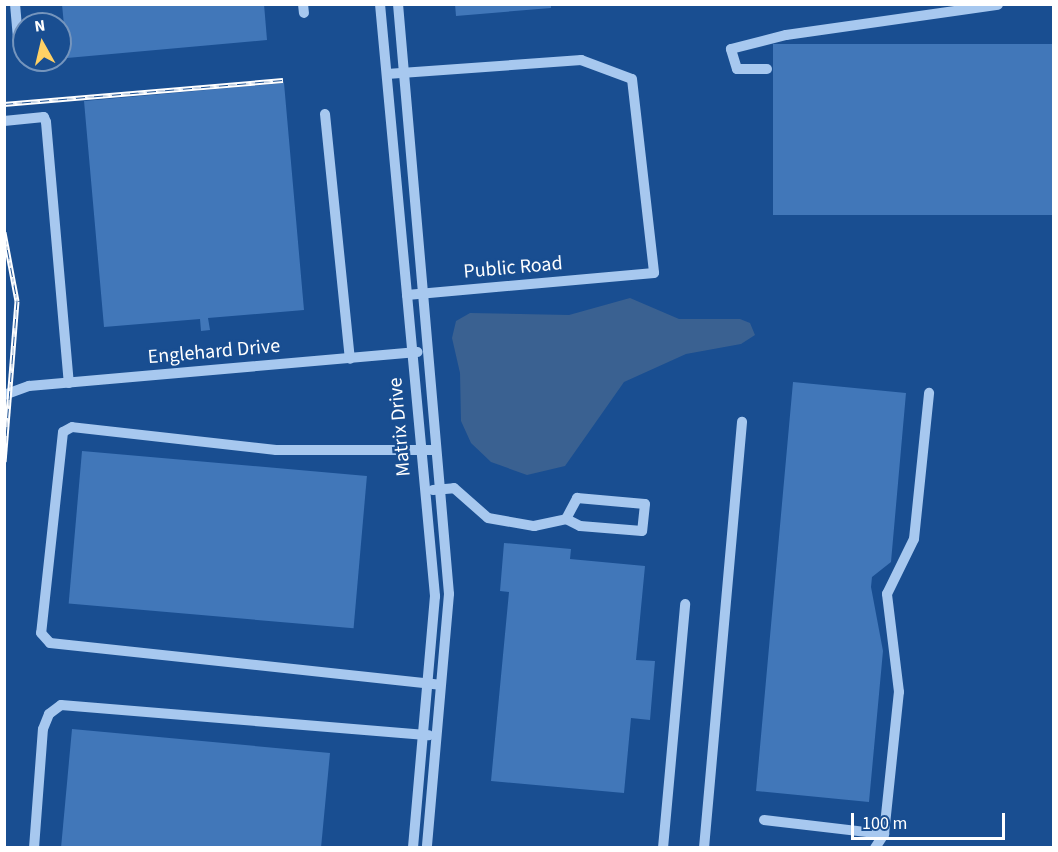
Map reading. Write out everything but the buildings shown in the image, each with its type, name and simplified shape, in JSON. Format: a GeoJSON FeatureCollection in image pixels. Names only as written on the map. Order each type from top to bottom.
{"type":"FeatureCollection","features":[{"type":"Feature","properties":{"kind":"street","name":"Matrix Drive"},"geometry":{"type":"LineString","coordinates":[[380,4],[435,596],[413,848]]}},
{"type":"Feature","properties":{"kind":"street","name":"Matrix Drive"},"geometry":{"type":"LineString","coordinates":[[398,4],[425,294],[449,594],[440,685],[439,737],[427,848]]}},
{"type":"Feature","properties":{"kind":"street"},"geometry":{"type":"LineString","coordinates":[[767,69],[736,69],[734,44],[998,5]]}},
{"type":"Feature","properties":{"kind":"street","name":"Public Road"},"geometry":{"type":"LineString","coordinates":[[405,74],[581,60],[632,79],[654,273],[407,295]]}},
{"type":"Feature","properties":{"kind":"street"},"geometry":{"type":"LineString","coordinates":[[387,74],[405,74]]}},
{"type":"Feature","properties":{"kind":"street"},"geometry":{"type":"LineString","coordinates":[[324,114],[350,359]]}},
{"type":"Feature","properties":{"kind":"street"},"geometry":{"type":"LineString","coordinates":[[4,121],[44,117],[46,122],[69,383]]}},
{"type":"Feature","properties":{"kind":"street","name":"Englehard Drive"},"geometry":{"type":"LineString","coordinates":[[4,395],[69,383],[428,351]]}},
{"type":"Feature","properties":{"kind":"street"},"geometry":{"type":"LineString","coordinates":[[875,848],[884,834],[899,664],[887,594],[914,539],[929,393]]}},
{"type":"Feature","properties":{"kind":"street"},"geometry":{"type":"LineString","coordinates":[[704,848],[742,422]]}},
{"type":"Feature","properties":{"kind":"street"},"geometry":{"type":"LineString","coordinates":[[436,450],[421,452],[276,450],[72,427],[63,432],[41,633],[50,644],[440,685]]}},
{"type":"Feature","properties":{"kind":"street"},"geometry":{"type":"LineString","coordinates":[[424,490],[463,492],[488,518],[534,526],[566,519],[580,526],[642,531],[645,504],[577,498],[566,519]]}},
{"type":"Feature","properties":{"kind":"street"},"geometry":{"type":"LineString","coordinates":[[663,848],[685,604]]}},
{"type":"Feature","properties":{"kind":"street"},"geometry":{"type":"LineString","coordinates":[[34,848],[43,729],[49,714],[61,705],[439,737]]}},
{"type":"Feature","properties":{"kind":"street"},"geometry":{"type":"LineString","coordinates":[[764,820],[884,834]]}},
{"type":"Feature","properties":{"kind":"water"},"geometry":{"type":"Polygon","coordinates":[[[630,298],[679,319],[740,319],[750,323],[755,335],[741,344],[686,354],[624,382],[565,466],[527,475],[491,462],[471,443],[461,421],[460,373],[452,338],[456,321],[470,313],[569,315],[630,298]]]}},
{"type":"Feature","properties":{"kind":"railway"},"geometry":{"type":"LineString","coordinates":[[4,104],[283,80]]}},
{"type":"Feature","properties":{"kind":"railway"},"geometry":{"type":"LineString","coordinates":[[4,232],[17,301],[4,461]]}}]}
